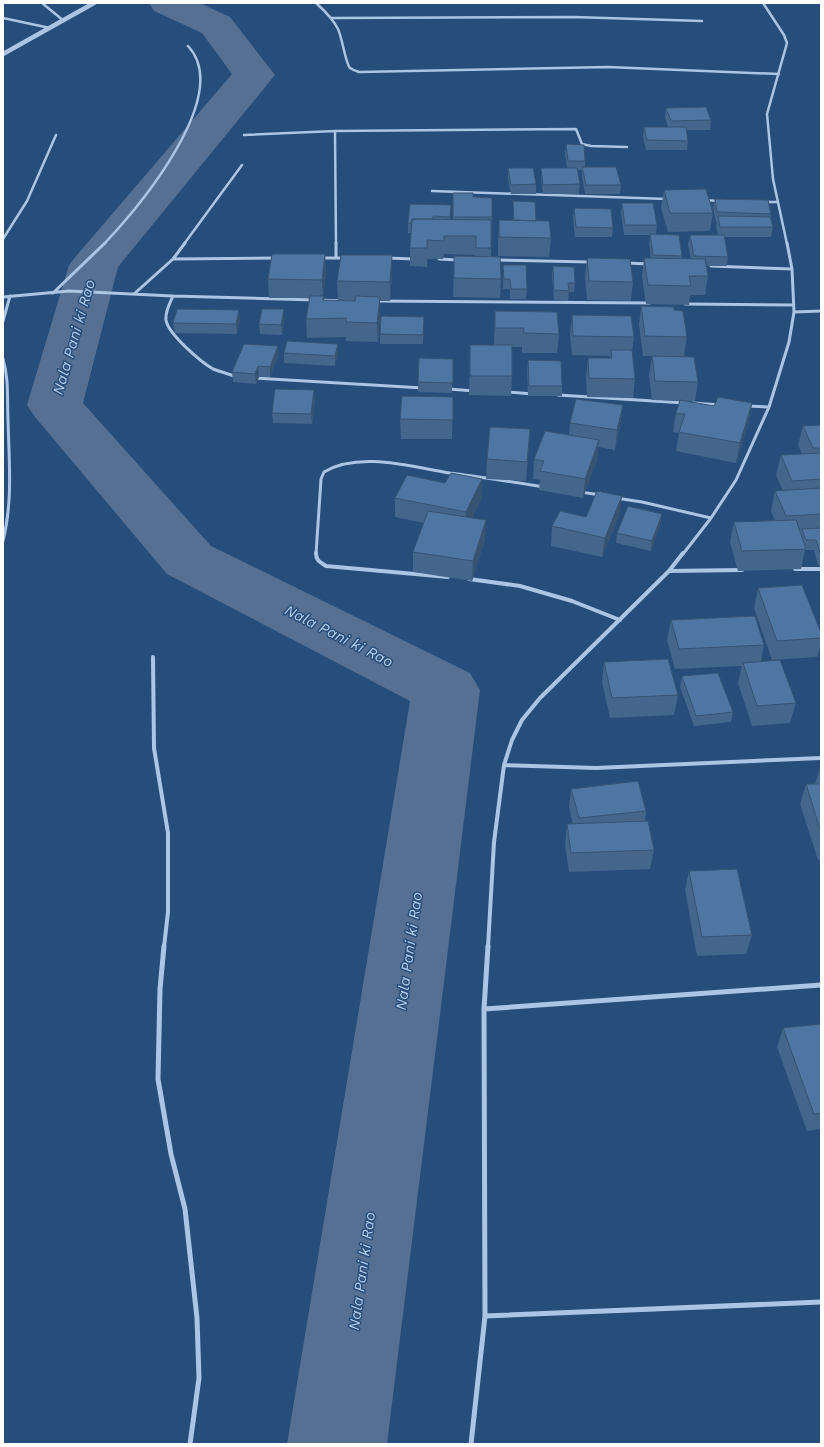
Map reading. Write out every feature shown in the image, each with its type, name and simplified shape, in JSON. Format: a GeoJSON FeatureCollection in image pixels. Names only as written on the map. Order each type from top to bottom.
{"type":"FeatureCollection","features":[{"type":"Feature","properties":{"kind":"street"},"geometry":{"type":"LineString","coordinates":[[42,3],[64,21]]}},
{"type":"Feature","properties":{"kind":"street"},"geometry":{"type":"LineString","coordinates":[[3,54],[94,3]]}},
{"type":"Feature","properties":{"kind":"street"},"geometry":{"type":"LineString","coordinates":[[316,3],[332,18],[339,29],[348,65],[351,69],[359,72],[608,68],[779,74]]}},
{"type":"Feature","properties":{"kind":"street"},"geometry":{"type":"LineString","coordinates":[[472,1444],[485,1316],[484,1009],[494,842],[504,765],[512,740],[522,720],[540,698],[669,571],[711,518],[736,480],[769,407],[789,342],[794,312],[792,269],[773,179],[767,114],[770,99],[779,74],[786,43],[784,35],[763,3]]}},
{"type":"Feature","properties":{"kind":"street"},"geometry":{"type":"LineString","coordinates":[[332,18],[573,17],[702,21]]}},
{"type":"Feature","properties":{"kind":"street"},"geometry":{"type":"LineString","coordinates":[[3,18],[51,28]]}},
{"type":"Feature","properties":{"kind":"street"},"geometry":{"type":"LineString","coordinates":[[53,293],[106,243],[140,204],[165,170],[188,126],[197,102],[201,84],[199,62],[195,54],[188,46]]}},
{"type":"Feature","properties":{"kind":"street"},"geometry":{"type":"LineString","coordinates":[[244,135],[335,131],[576,130],[582,144],[591,146],[627,147]]}},
{"type":"Feature","properties":{"kind":"street"},"geometry":{"type":"LineString","coordinates":[[335,131],[336,258]]}},
{"type":"Feature","properties":{"kind":"street"},"geometry":{"type":"LineString","coordinates":[[3,239],[18,219],[26,205],[56,135]]}},
{"type":"Feature","properties":{"kind":"street"},"geometry":{"type":"LineString","coordinates":[[134,295],[173,259],[242,165]]}},
{"type":"Feature","properties":{"kind":"street"},"geometry":{"type":"LineString","coordinates":[[432,191],[668,199]]}},
{"type":"Feature","properties":{"kind":"street"},"geometry":{"type":"LineString","coordinates":[[699,200],[723,201]]}},
{"type":"Feature","properties":{"kind":"street"},"geometry":{"type":"LineString","coordinates":[[762,202],[778,202]]}},
{"type":"Feature","properties":{"kind":"street"},"geometry":{"type":"LineString","coordinates":[[173,259],[281,258]]}},
{"type":"Feature","properties":{"kind":"street"},"geometry":{"type":"LineString","coordinates":[[320,258],[351,258]]}},
{"type":"Feature","properties":{"kind":"street"},"geometry":{"type":"LineString","coordinates":[[382,258],[421,259]]}},
{"type":"Feature","properties":{"kind":"street"},"geometry":{"type":"LineString","coordinates":[[437,259],[460,260]]}},
{"type":"Feature","properties":{"kind":"street"},"geometry":{"type":"LineString","coordinates":[[491,260],[593,262]]}},
{"type":"Feature","properties":{"kind":"street"},"geometry":{"type":"LineString","coordinates":[[625,263],[649,264]]}},
{"type":"Feature","properties":{"kind":"street"},"geometry":{"type":"LineString","coordinates":[[704,266],[792,269]]}},
{"type":"Feature","properties":{"kind":"street"},"geometry":{"type":"LineString","coordinates":[[3,297],[69,292],[353,301]]}},
{"type":"Feature","properties":{"kind":"street"},"geometry":{"type":"LineString","coordinates":[[3,320],[10,296]]}},
{"type":"Feature","properties":{"kind":"street"},"geometry":{"type":"LineString","coordinates":[[173,296],[167,310],[166,321],[175,336],[199,358],[214,369],[237,377],[245,378]]}},
{"type":"Feature","properties":{"kind":"street"},"geometry":{"type":"LineString","coordinates":[[369,301],[652,303]]}},
{"type":"Feature","properties":{"kind":"street"},"geometry":{"type":"LineString","coordinates":[[683,304],[793,304]]}},
{"type":"Feature","properties":{"kind":"street"},"geometry":{"type":"LineString","coordinates":[[794,312],[821,311]]}},
{"type":"Feature","properties":{"kind":"street"},"geometry":{"type":"LineString","coordinates":[[3,359],[7,378],[9,489],[8,513],[3,541]]}},
{"type":"Feature","properties":{"kind":"street"},"geometry":{"type":"LineString","coordinates":[[253,378],[428,388]]}},
{"type":"Feature","properties":{"kind":"street"},"geometry":{"type":"LineString","coordinates":[[444,389],[484,391]]}},
{"type":"Feature","properties":{"kind":"street"},"geometry":{"type":"LineString","coordinates":[[507,392],[539,394]]}},
{"type":"Feature","properties":{"kind":"street"},"geometry":{"type":"LineString","coordinates":[[555,395],[730,405]]}},
{"type":"Feature","properties":{"kind":"street"},"geometry":{"type":"LineString","coordinates":[[746,406],[769,407]]}},
{"type":"Feature","properties":{"kind":"street"},"geometry":{"type":"LineString","coordinates":[[455,578],[326,566],[318,561],[316,558],[321,479],[324,472],[339,464],[354,462],[381,462],[547,487]]}},
{"type":"Feature","properties":{"kind":"street"},"geometry":{"type":"LineString","coordinates":[[578,492],[602,496]]}},
{"type":"Feature","properties":{"kind":"street"},"geometry":{"type":"LineString","coordinates":[[610,497],[642,502],[711,518]]}},
{"type":"Feature","properties":{"kind":"street"},"geometry":{"type":"LineString","coordinates":[[791,569],[821,569]]}},
{"type":"Feature","properties":{"kind":"street"},"geometry":{"type":"LineString","coordinates":[[669,571],[745,570]]}},
{"type":"Feature","properties":{"kind":"street"},"geometry":{"type":"LineString","coordinates":[[463,578],[520,586],[572,601],[620,620]]}},
{"type":"Feature","properties":{"kind":"street"},"geometry":{"type":"LineString","coordinates":[[153,657],[154,748],[168,841],[168,912],[160,989],[158,1079],[170,1154],[185,1209],[197,1318],[198,1378],[190,1444]]}},
{"type":"Feature","properties":{"kind":"street"},"geometry":{"type":"LineString","coordinates":[[504,765],[596,768],[821,758]]}},
{"type":"Feature","properties":{"kind":"street"},"geometry":{"type":"LineString","coordinates":[[484,1009],[821,985]]}},
{"type":"Feature","properties":{"kind":"street"},"geometry":{"type":"LineString","coordinates":[[485,1316],[821,1302]]}},
{"type":"Feature","properties":{"kind":"building"},"geometry":{"type":"Polygon","coordinates":[[[706,107],[711,120],[671,121],[666,108],[706,107]]]}},
{"type":"Feature","properties":{"kind":"building"},"geometry":{"type":"Polygon","coordinates":[[[644,127],[686,127],[688,141],[647,140],[644,127]]]}},
{"type":"Feature","properties":{"kind":"building"},"geometry":{"type":"Polygon","coordinates":[[[566,144],[584,145],[585,161],[568,161],[566,144]]]}},
{"type":"Feature","properties":{"kind":"building"},"geometry":{"type":"Polygon","coordinates":[[[582,167],[616,167],[621,185],[586,185],[582,167]]]}},
{"type":"Feature","properties":{"kind":"building"},"geometry":{"type":"Polygon","coordinates":[[[508,168],[533,168],[536,184],[511,185],[508,168]]]}},
{"type":"Feature","properties":{"kind":"building"},"geometry":{"type":"Polygon","coordinates":[[[541,168],[577,168],[580,184],[543,185],[541,168]]]}},
{"type":"Feature","properties":{"kind":"building"},"geometry":{"type":"Polygon","coordinates":[[[706,189],[713,213],[670,213],[664,190],[706,189]]]}},
{"type":"Feature","properties":{"kind":"building"},"geometry":{"type":"Polygon","coordinates":[[[453,193],[473,193],[473,197],[492,198],[492,217],[453,217],[453,193]]]}},
{"type":"Feature","properties":{"kind":"building"},"geometry":{"type":"Polygon","coordinates":[[[715,199],[768,200],[771,214],[717,212],[715,199]]]}},
{"type":"Feature","properties":{"kind":"building"},"geometry":{"type":"Polygon","coordinates":[[[513,201],[535,202],[536,221],[514,220],[513,201]]]}},
{"type":"Feature","properties":{"kind":"building"},"geometry":{"type":"Polygon","coordinates":[[[622,203],[653,203],[657,225],[625,225],[622,203]]]}},
{"type":"Feature","properties":{"kind":"building"},"geometry":{"type":"Polygon","coordinates":[[[410,204],[451,205],[450,217],[433,216],[433,219],[412,219],[412,223],[408,223],[410,204]]]}},
{"type":"Feature","properties":{"kind":"building"},"geometry":{"type":"Polygon","coordinates":[[[574,208],[611,209],[613,228],[576,227],[574,208]]]}},
{"type":"Feature","properties":{"kind":"building"},"geometry":{"type":"Polygon","coordinates":[[[718,216],[770,217],[773,227],[720,227],[718,216]]]}},
{"type":"Feature","properties":{"kind":"building"},"geometry":{"type":"Polygon","coordinates":[[[412,219],[491,220],[491,248],[476,248],[476,236],[444,236],[444,241],[427,240],[427,248],[410,248],[412,219]]]}},
{"type":"Feature","properties":{"kind":"building"},"geometry":{"type":"Polygon","coordinates":[[[499,220],[549,221],[551,238],[499,237],[499,220]]]}},
{"type":"Feature","properties":{"kind":"building"},"geometry":{"type":"Polygon","coordinates":[[[650,234],[679,235],[682,256],[653,255],[650,234]]]}},
{"type":"Feature","properties":{"kind":"building"},"geometry":{"type":"Polygon","coordinates":[[[690,235],[724,235],[728,257],[694,256],[690,235]]]}},
{"type":"Feature","properties":{"kind":"building"},"geometry":{"type":"Polygon","coordinates":[[[272,254],[325,254],[322,280],[268,279],[272,254]]]}},
{"type":"Feature","properties":{"kind":"building"},"geometry":{"type":"Polygon","coordinates":[[[341,255],[392,255],[390,282],[337,281],[341,255]]]}},
{"type":"Feature","properties":{"kind":"building"},"geometry":{"type":"Polygon","coordinates":[[[454,256],[500,257],[501,279],[454,278],[454,256]]]}},
{"type":"Feature","properties":{"kind":"building"},"geometry":{"type":"Polygon","coordinates":[[[587,258],[630,259],[633,282],[589,281],[587,258]]]}},
{"type":"Feature","properties":{"kind":"building"},"geometry":{"type":"Polygon","coordinates":[[[644,258],[705,259],[708,276],[689,276],[691,286],[648,285],[644,258]]]}},
{"type":"Feature","properties":{"kind":"building"},"geometry":{"type":"Polygon","coordinates":[[[503,265],[526,265],[527,289],[511,289],[510,279],[504,279],[503,265]]]}},
{"type":"Feature","properties":{"kind":"building"},"geometry":{"type":"Polygon","coordinates":[[[553,266],[574,267],[575,283],[568,283],[569,291],[554,290],[553,266]]]}},
{"type":"Feature","properties":{"kind":"building"},"geometry":{"type":"Polygon","coordinates":[[[310,296],[324,296],[323,300],[355,301],[356,296],[380,297],[377,323],[346,322],[346,318],[306,319],[310,296]]]}},
{"type":"Feature","properties":{"kind":"building"},"geometry":{"type":"Polygon","coordinates":[[[641,306],[674,307],[674,310],[683,311],[687,337],[645,336],[641,306]]]}},
{"type":"Feature","properties":{"kind":"building"},"geometry":{"type":"Polygon","coordinates":[[[177,309],[239,310],[236,324],[173,323],[177,309]]]}},
{"type":"Feature","properties":{"kind":"building"},"geometry":{"type":"Polygon","coordinates":[[[262,309],[284,309],[281,325],[259,324],[262,309]]]}},
{"type":"Feature","properties":{"kind":"building"},"geometry":{"type":"Polygon","coordinates":[[[495,311],[557,312],[559,334],[523,333],[524,328],[495,328],[495,311]]]}},
{"type":"Feature","properties":{"kind":"building"},"geometry":{"type":"Polygon","coordinates":[[[572,315],[631,316],[634,337],[573,336],[572,315]]]}},
{"type":"Feature","properties":{"kind":"building"},"geometry":{"type":"Polygon","coordinates":[[[381,316],[424,317],[423,335],[380,334],[381,316]]]}},
{"type":"Feature","properties":{"kind":"building"},"geometry":{"type":"Polygon","coordinates":[[[287,341],[338,344],[335,356],[284,353],[287,341]]]}},
{"type":"Feature","properties":{"kind":"building"},"geometry":{"type":"Polygon","coordinates":[[[244,344],[278,346],[270,367],[258,366],[255,374],[232,372],[244,344]]]}},
{"type":"Feature","properties":{"kind":"building"},"geometry":{"type":"Polygon","coordinates":[[[470,345],[512,345],[512,376],[470,376],[470,345]]]}},
{"type":"Feature","properties":{"kind":"building"},"geometry":{"type":"Polygon","coordinates":[[[611,350],[632,350],[635,379],[589,378],[588,358],[612,358],[611,350]]]}},
{"type":"Feature","properties":{"kind":"building"},"geometry":{"type":"Polygon","coordinates":[[[652,356],[694,357],[698,382],[655,381],[652,356]]]}},
{"type":"Feature","properties":{"kind":"building"},"geometry":{"type":"Polygon","coordinates":[[[419,358],[453,359],[453,383],[418,382],[419,358]]]}},
{"type":"Feature","properties":{"kind":"building"},"geometry":{"type":"Polygon","coordinates":[[[528,360],[561,361],[562,386],[529,386],[528,360]]]}},
{"type":"Feature","properties":{"kind":"building"},"geometry":{"type":"Polygon","coordinates":[[[275,389],[314,390],[311,414],[272,413],[275,389]]]}},
{"type":"Feature","properties":{"kind":"building"},"geometry":{"type":"Polygon","coordinates":[[[402,396],[453,397],[453,420],[400,419],[402,396]]]}},
{"type":"Feature","properties":{"kind":"building"},"geometry":{"type":"Polygon","coordinates":[[[718,397],[752,403],[740,443],[679,432],[685,414],[676,413],[680,400],[714,406],[718,397]]]}},
{"type":"Feature","properties":{"kind":"building"},"geometry":{"type":"Polygon","coordinates":[[[576,399],[623,405],[617,430],[570,423],[576,399]]]}},
{"type":"Feature","properties":{"kind":"building"},"geometry":{"type":"Polygon","coordinates":[[[821,425],[821,448],[813,448],[803,426],[821,425]]]}},
{"type":"Feature","properties":{"kind":"building"},"geometry":{"type":"Polygon","coordinates":[[[490,427],[530,429],[527,462],[487,459],[490,427]]]}},
{"type":"Feature","properties":{"kind":"building"},"geometry":{"type":"Polygon","coordinates":[[[545,431],[599,440],[585,479],[540,471],[544,461],[534,459],[545,431]]]}},
{"type":"Feature","properties":{"kind":"building"},"geometry":{"type":"Polygon","coordinates":[[[821,453],[821,479],[792,481],[781,455],[821,453]]]}},
{"type":"Feature","properties":{"kind":"building"},"geometry":{"type":"Polygon","coordinates":[[[451,473],[482,479],[466,512],[395,498],[407,475],[445,483],[451,473]]]}},
{"type":"Feature","properties":{"kind":"building"},"geometry":{"type":"Polygon","coordinates":[[[821,488],[821,514],[786,516],[775,491],[821,488]]]}},
{"type":"Feature","properties":{"kind":"building"},"geometry":{"type":"Polygon","coordinates":[[[597,491],[622,496],[605,538],[552,526],[560,511],[586,517],[597,491]]]}},
{"type":"Feature","properties":{"kind":"building"},"geometry":{"type":"Polygon","coordinates":[[[628,506],[662,514],[652,541],[617,533],[628,506]]]}},
{"type":"Feature","properties":{"kind":"building"},"geometry":{"type":"Polygon","coordinates":[[[428,511],[486,520],[473,561],[413,552],[428,511]]]}},
{"type":"Feature","properties":{"kind":"building"},"geometry":{"type":"Polygon","coordinates":[[[796,520],[806,549],[742,551],[734,522],[796,520]]]}},
{"type":"Feature","properties":{"kind":"building"},"geometry":{"type":"Polygon","coordinates":[[[821,528],[821,555],[816,540],[806,540],[802,529],[821,528]]]}},
{"type":"Feature","properties":{"kind":"building"},"geometry":{"type":"Polygon","coordinates":[[[802,585],[821,633],[821,638],[777,641],[758,588],[802,585]]]}},
{"type":"Feature","properties":{"kind":"building"},"geometry":{"type":"Polygon","coordinates":[[[755,616],[764,645],[679,649],[671,620],[755,616]]]}},
{"type":"Feature","properties":{"kind":"building"},"geometry":{"type":"Polygon","coordinates":[[[668,659],[678,695],[612,698],[604,662],[668,659]]]}},
{"type":"Feature","properties":{"kind":"building"},"geometry":{"type":"Polygon","coordinates":[[[780,660],[796,703],[757,706],[743,663],[780,660]]]}},
{"type":"Feature","properties":{"kind":"building"},"geometry":{"type":"Polygon","coordinates":[[[718,673],[733,712],[696,716],[682,676],[718,673]]]}},
{"type":"Feature","properties":{"kind":"building"},"geometry":{"type":"Polygon","coordinates":[[[638,781],[646,811],[579,818],[571,789],[638,781]]]}},
{"type":"Feature","properties":{"kind":"building"},"geometry":{"type":"Polygon","coordinates":[[[806,784],[821,784],[821,832],[806,784]]]}},
{"type":"Feature","properties":{"kind":"building"},"geometry":{"type":"Polygon","coordinates":[[[648,821],[654,850],[571,853],[567,824],[648,821]]]}},
{"type":"Feature","properties":{"kind":"building"},"geometry":{"type":"Polygon","coordinates":[[[737,869],[752,935],[702,937],[689,871],[737,869]]]}},
{"type":"Feature","properties":{"kind":"building"},"geometry":{"type":"Polygon","coordinates":[[[821,1024],[821,1113],[814,1114],[783,1028],[821,1024]]]}},
{"type":"Feature","properties":{"kind":"waterway","name":"Nala Pani ki Rao"},"geometry":{"type":"LineString","coordinates":[[168,3],[216,25],[254,75],[94,265],[55,405],[189,560],[446,690],[337,1444]]}}]}
